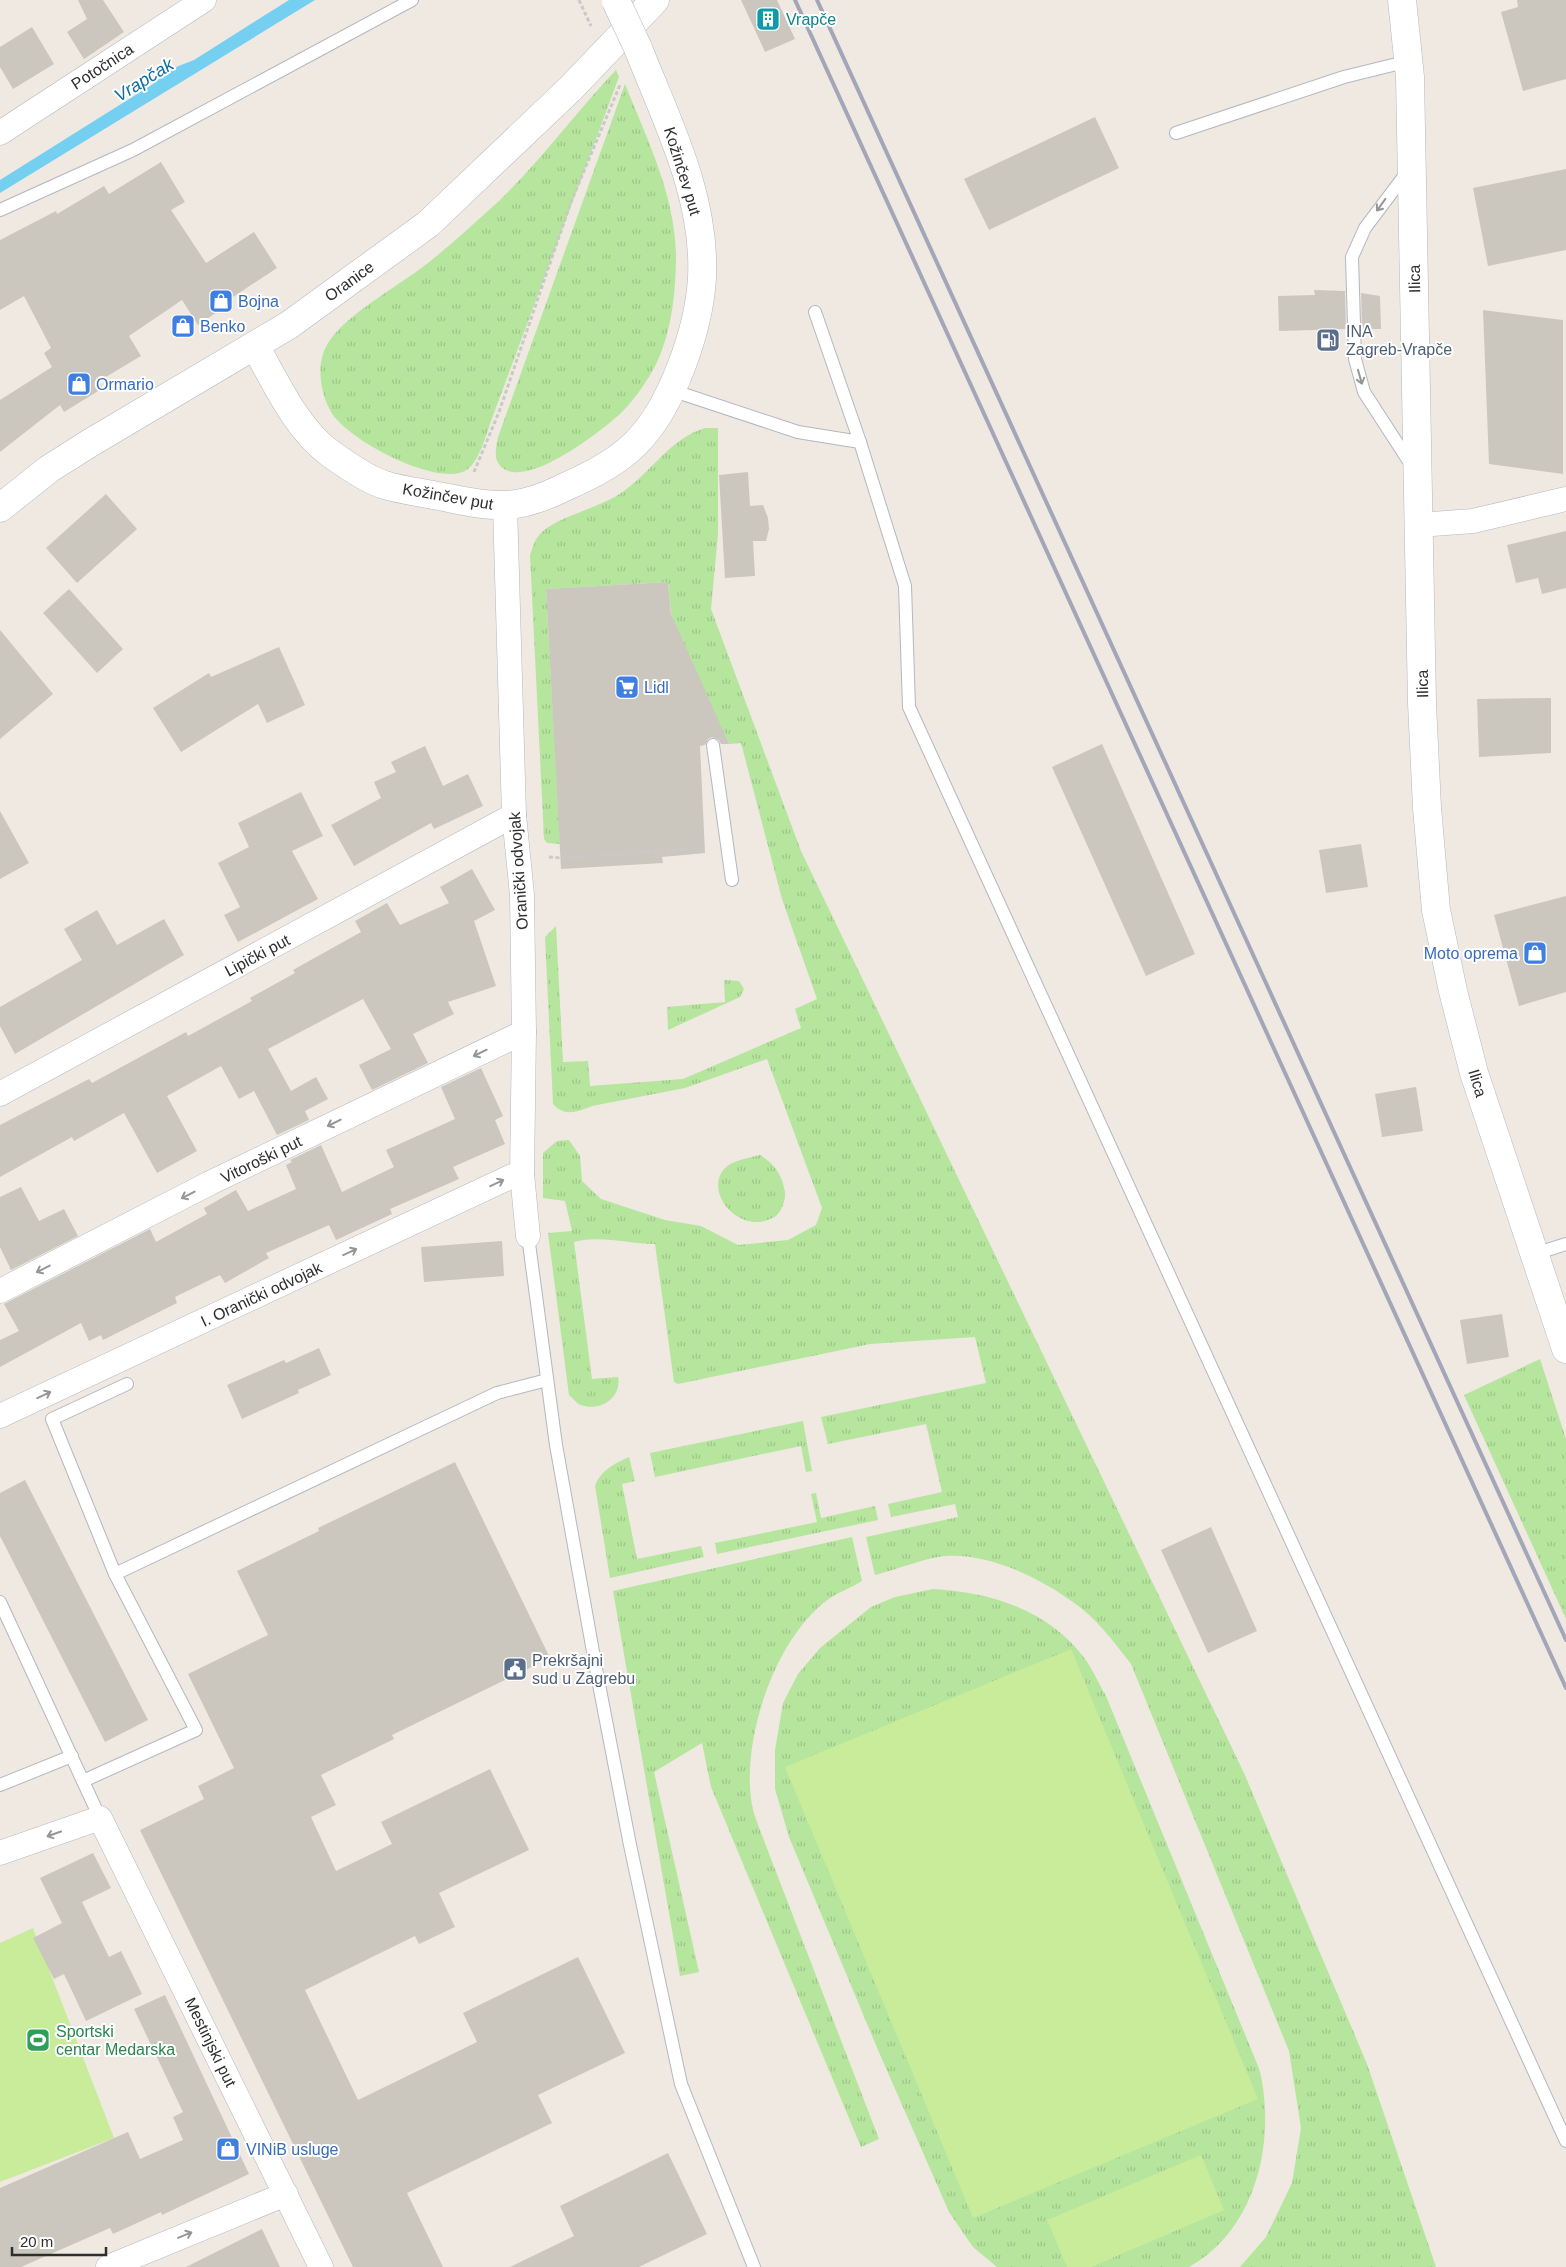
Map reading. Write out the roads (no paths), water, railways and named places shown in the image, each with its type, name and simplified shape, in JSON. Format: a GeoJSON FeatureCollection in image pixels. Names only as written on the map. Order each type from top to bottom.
{"type":"FeatureCollection","features":[{"type":"Feature","properties":{"kind":"main road","name":"Kožinčev put"},"geometry":{"type":"LineString","coordinates":[[255,346],[288,404],[305,427],[330,453],[383,485],[471,502],[505,506],[556,492],[588,476],[633,447],[653,422],[683,361],[696,318],[702,278],[697,214],[685,166],[638,48],[616,0]]}},
{"type":"Feature","properties":{"kind":"main road","name":"Oranice"},"geometry":{"type":"LineString","coordinates":[[0,508],[48,469],[90,442],[289,325],[428,224],[571,88],[655,0]]}},
{"type":"Feature","properties":{"kind":"main road","name":"Ilica"},"geometry":{"type":"LineString","coordinates":[[1402,0],[1409,61],[1423,722],[1427,808],[1436,910],[1452,991],[1474,1073],[1566,1349]]}},
{"type":"Feature","properties":{"kind":"street","name":"Potočnica"},"geometry":{"type":"LineString","coordinates":[[0,133],[204,0]]}},
{"type":"Feature","properties":{"kind":"street"},"geometry":{"type":"LineString","coordinates":[[1419,525],[1473,521],[1566,499]]}},
{"type":"Feature","properties":{"kind":"street","name":"Oranički odvojak"},"geometry":{"type":"LineString","coordinates":[[505,506],[514,815],[522,895],[524,1032],[522,1174],[528,1236]]}},
{"type":"Feature","properties":{"kind":"street","name":"Lipički put"},"geometry":{"type":"LineString","coordinates":[[0,1094],[514,815]]}},
{"type":"Feature","properties":{"kind":"street","name":"Vitoroški put"},"geometry":{"type":"LineString","coordinates":[[0,1291],[210,1183],[524,1032]]}},
{"type":"Feature","properties":{"kind":"street","name":"I. Oranički odvojak"},"geometry":{"type":"LineString","coordinates":[[0,1416],[512,1176],[522,1174]]}},
{"type":"Feature","properties":{"kind":"street"},"geometry":{"type":"LineString","coordinates":[[0,1853],[100,1818]]}},
{"type":"Feature","properties":{"kind":"street","name":"Mestinjski put"},"geometry":{"type":"LineString","coordinates":[[100,1818],[321,2267]]}},
{"type":"Feature","properties":{"kind":"street"},"geometry":{"type":"LineString","coordinates":[[108,2267],[286,2194]]}},
{"type":"Feature","properties":{"kind":"lane"},"geometry":{"type":"LineString","coordinates":[[0,210],[133,150],[412,0]]}},
{"type":"Feature","properties":{"kind":"lane"},"geometry":{"type":"LineString","coordinates":[[1176,133],[1344,77],[1409,61]]}},
{"type":"Feature","properties":{"kind":"lane"},"geometry":{"type":"LineString","coordinates":[[1412,167],[1365,228],[1352,257],[1355,359],[1364,392],[1417,474]]}},
{"type":"Feature","properties":{"kind":"lane"},"geometry":{"type":"LineString","coordinates":[[815,312],[860,442],[904,586],[909,707],[1566,2141]]}},
{"type":"Feature","properties":{"kind":"lane"},"geometry":{"type":"LineString","coordinates":[[670,390],[798,432],[860,442]]}},
{"type":"Feature","properties":{"kind":"lane"},"geometry":{"type":"LineString","coordinates":[[713,745],[732,880]]}},
{"type":"Feature","properties":{"kind":"lane"},"geometry":{"type":"LineString","coordinates":[[528,1236],[556,1445],[597,1674],[630,1844],[681,2084],[754,2267]]}},
{"type":"Feature","properties":{"kind":"lane"},"geometry":{"type":"LineString","coordinates":[[1534,1254],[1566,1244]]}},
{"type":"Feature","properties":{"kind":"lane"},"geometry":{"type":"LineString","coordinates":[[115,1574],[497,1393],[548,1380]]}},
{"type":"Feature","properties":{"kind":"lane"},"geometry":{"type":"LineString","coordinates":[[83,1782],[196,1730],[115,1574],[52,1419],[127,1384]]}},
{"type":"Feature","properties":{"kind":"lane"},"geometry":{"type":"LineString","coordinates":[[0,1602],[100,1818]]}},
{"type":"Feature","properties":{"kind":"lane"},"geometry":{"type":"LineString","coordinates":[[0,1785],[72,1756]]}},
{"type":"Feature","properties":{"kind":"water"},"geometry":{"type":"Polygon","coordinates":[[[289,0],[315,0],[0,193],[0,180],[153,84],[171,69],[194,60],[289,0]]]}},
{"type":"Feature","properties":{"kind":"railway"},"geometry":{"type":"LineString","coordinates":[[795,0],[1566,1688]]}},
{"type":"Feature","properties":{"kind":"railway"},"geometry":{"type":"LineString","coordinates":[[817,0],[1566,1640]]}},
{"type":"Feature","properties":{"kind":"place","name":"Vrapče"},"geometry":{"type":"Point","coordinates":[768,19]}},
{"type":"Feature","properties":{"kind":"place","name":"Bojna"},"geometry":{"type":"Point","coordinates":[221,301]}},
{"type":"Feature","properties":{"kind":"place","name":"Benko"},"geometry":{"type":"Point","coordinates":[183,326]}},
{"type":"Feature","properties":{"kind":"place","name":"INA Zagreb-Vrapče"},"geometry":{"type":"Point","coordinates":[1328,340]}},
{"type":"Feature","properties":{"kind":"place","name":"Ormario"},"geometry":{"type":"Point","coordinates":[79,384]}},
{"type":"Feature","properties":{"kind":"place","name":"Lidl"},"geometry":{"type":"Point","coordinates":[627,687]}},
{"type":"Feature","properties":{"kind":"place","name":"Moto oprema"},"geometry":{"type":"Point","coordinates":[1535,953]}},
{"type":"Feature","properties":{"kind":"place","name":"Prekršajni sud u Zagrebu"},"geometry":{"type":"Point","coordinates":[515,1669]}},
{"type":"Feature","properties":{"kind":"place","name":"Sportski centar Medarska"},"geometry":{"type":"Point","coordinates":[38,2040]}},
{"type":"Feature","properties":{"kind":"place","name":"VINiB usluge"},"geometry":{"type":"Point","coordinates":[228,2149]}},
{"type":"Feature","properties":{"kind":"water label","name":"Vrapčak"},"geometry":{"type":"Point","coordinates":[144,80]}}]}
